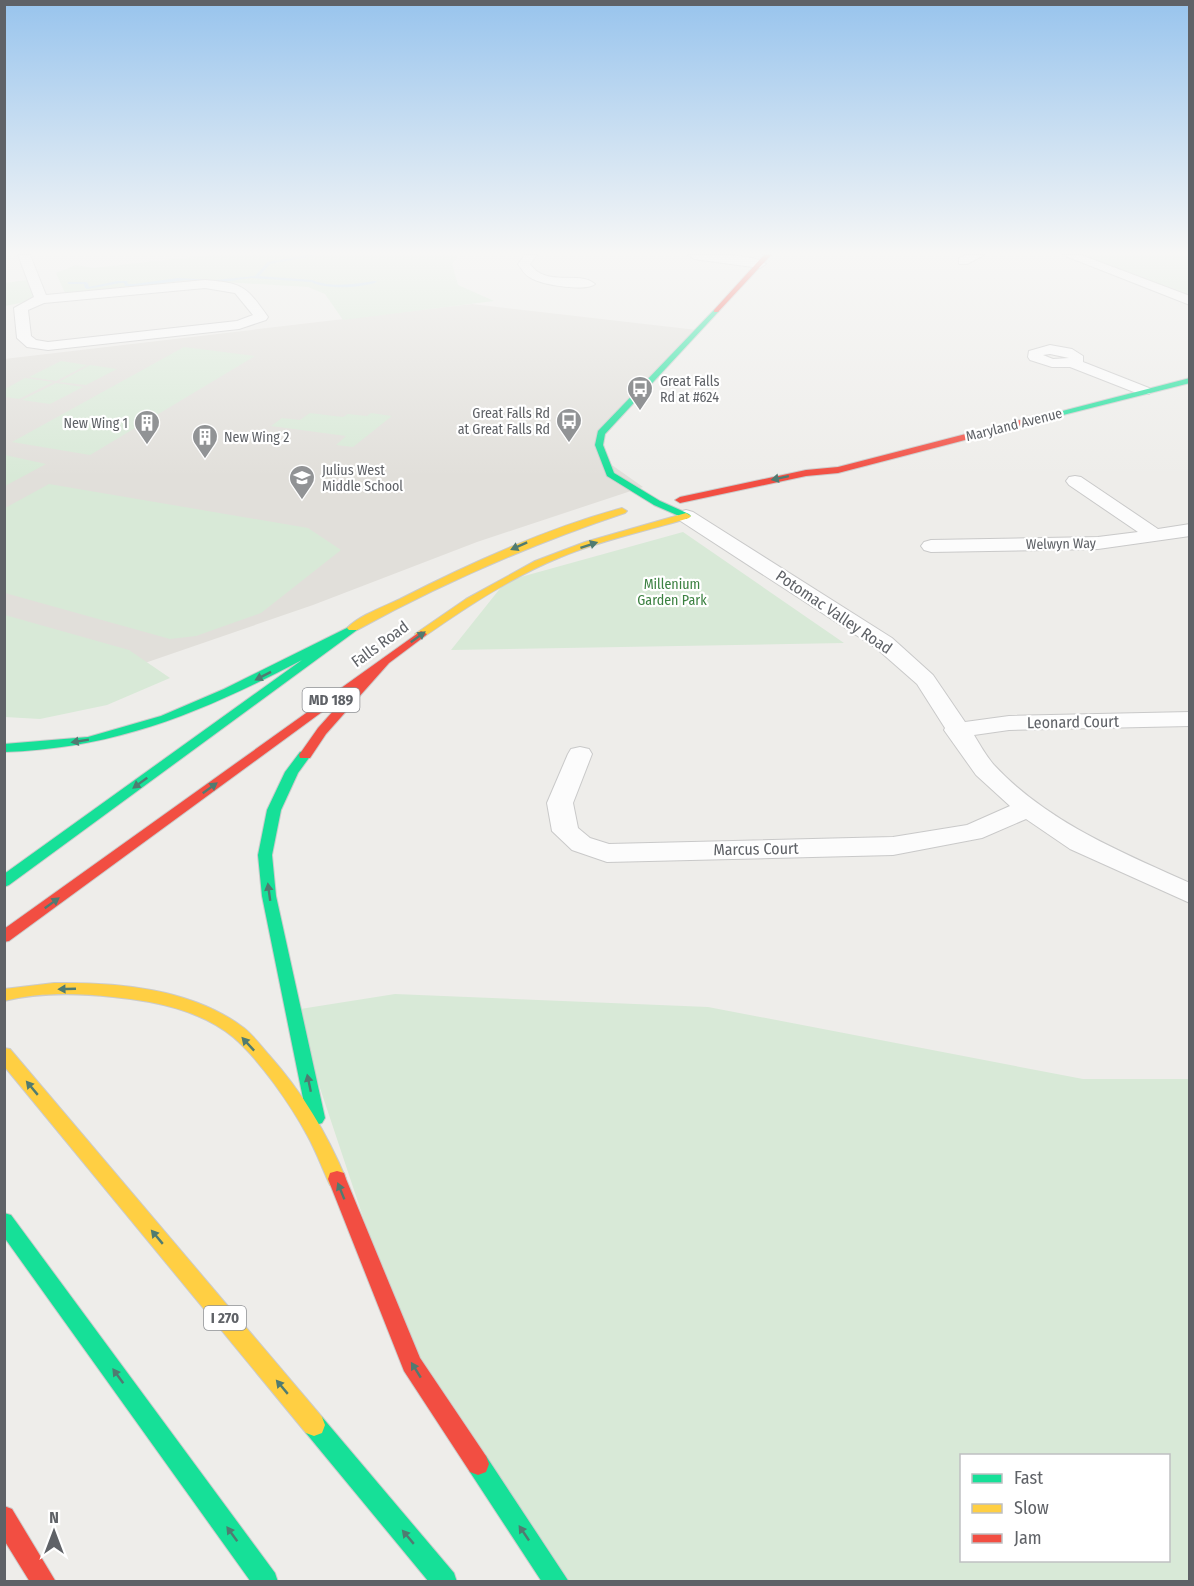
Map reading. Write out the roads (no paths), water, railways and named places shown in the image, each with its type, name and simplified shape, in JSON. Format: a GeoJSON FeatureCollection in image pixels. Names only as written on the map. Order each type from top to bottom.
{"type":"FeatureCollection","features":[{"type":"Feature","properties":{"kind":"main road"},"geometry":{"type":"LineString","coordinates":[[627,467],[609,463],[599,452],[597,443],[601,433],[698,329]]}},
{"type":"Feature","properties":{"kind":"main road","name":"Maryland Avenue"},"geometry":{"type":"LineString","coordinates":[[690,509],[806,472],[838,470],[1190,380]]}},
{"type":"Feature","properties":{"kind":"main road"},"geometry":{"type":"LineString","coordinates":[[609,463],[610,474],[620,492]]}},
{"type":"Feature","properties":{"kind":"main road","name":"Maryland Avenue"},"geometry":{"type":"LineString","coordinates":[[759,497],[817,482],[838,470]]}},
{"type":"Feature","properties":{"kind":"main road"},"geometry":{"type":"LineString","coordinates":[[574,525],[600,511],[631,485],[657,503],[690,509]]}},
{"type":"Feature","properties":{"kind":"main road"},"geometry":{"type":"LineString","coordinates":[[667,490],[690,509]]}},
{"type":"Feature","properties":{"kind":"main road","name":"Falls Road"},"geometry":{"type":"LineString","coordinates":[[4,882],[351,629],[434,584],[537,538],[574,525],[657,503]]}},
{"type":"Feature","properties":{"kind":"main road","name":"Falls Road"},"geometry":{"type":"LineString","coordinates":[[4,937],[448,615],[502,583],[558,555],[690,509]]}},
{"type":"Feature","properties":{"kind":"main road"},"geometry":{"type":"LineString","coordinates":[[4,748],[26,748],[84,741],[154,723],[210,702],[351,629]]}},
{"type":"Feature","properties":{"kind":"main road"},"geometry":{"type":"LineString","coordinates":[[385,660],[322,731],[292,771],[274,810],[265,855],[269,896],[321,1140],[412,1364],[557,1581]]}},
{"type":"Feature","properties":{"kind":"main road"},"geometry":{"type":"LineString","coordinates":[[11,993],[75,988],[140,993],[201,1011],[239,1033],[284,1082],[321,1140]]}},
{"type":"Feature","properties":{"kind":"main road","name":"I 270"},"geometry":{"type":"LineString","coordinates":[[4,1054],[445,1581]]}},
{"type":"Feature","properties":{"kind":"main road"},"geometry":{"type":"LineString","coordinates":[[4,1221],[267,1581]]}},
{"type":"Feature","properties":{"kind":"main road"},"geometry":{"type":"LineString","coordinates":[[4,1517],[44,1581]]}},
{"type":"Feature","properties":{"kind":"street"},"geometry":{"type":"LineString","coordinates":[[23,329],[24,338],[32,344],[48,346],[202,329]]}},
{"type":"Feature","properties":{"kind":"street"},"geometry":{"type":"LineString","coordinates":[[1072,363],[1144,391]]}},
{"type":"Feature","properties":{"kind":"street"},"geometry":{"type":"LineString","coordinates":[[1075,482],[1155,535]]}},
{"type":"Feature","properties":{"kind":"street","name":"Potomac Valley Road"},"geometry":{"type":"LineString","coordinates":[[690,509],[884,643],[925,680],[956,730],[985,770],[1028,808],[1079,843],[1190,894]]}},
{"type":"Feature","properties":{"kind":"street","name":"Welwyn Way"},"geometry":{"type":"LineString","coordinates":[[931,546],[1098,543],[1190,530]]}},
{"type":"Feature","properties":{"kind":"street","name":"Leonard Court"},"geometry":{"type":"LineString","coordinates":[[956,730],[1009,723],[1190,719]]}},
{"type":"Feature","properties":{"kind":"street","name":"Marcus Court"},"geometry":{"type":"LineString","coordinates":[[580,754],[560,803],[565,831],[581,844],[607,853],[892,846],[973,832],[1028,808]]}},
{"type":"Feature","properties":{"kind":"place","name":"Great Falls Rd at #624"},"geometry":{"type":"Point","coordinates":[640,412]}},
{"type":"Feature","properties":{"kind":"place","name":"Great Falls Rd at Great Falls Rd"},"geometry":{"type":"Point","coordinates":[569,444]}},
{"type":"Feature","properties":{"kind":"place","name":"New Wing 1"},"geometry":{"type":"Point","coordinates":[147,446]}},
{"type":"Feature","properties":{"kind":"place","name":"New Wing 2"},"geometry":{"type":"Point","coordinates":[205,460]}},
{"type":"Feature","properties":{"kind":"place","name":"Julius West Middle School"},"geometry":{"type":"Point","coordinates":[302,501]}},
{"type":"Feature","properties":{"kind":"park label","name":"Millenium Garden Park"},"geometry":{"type":"Point","coordinates":[672,592]}}]}
